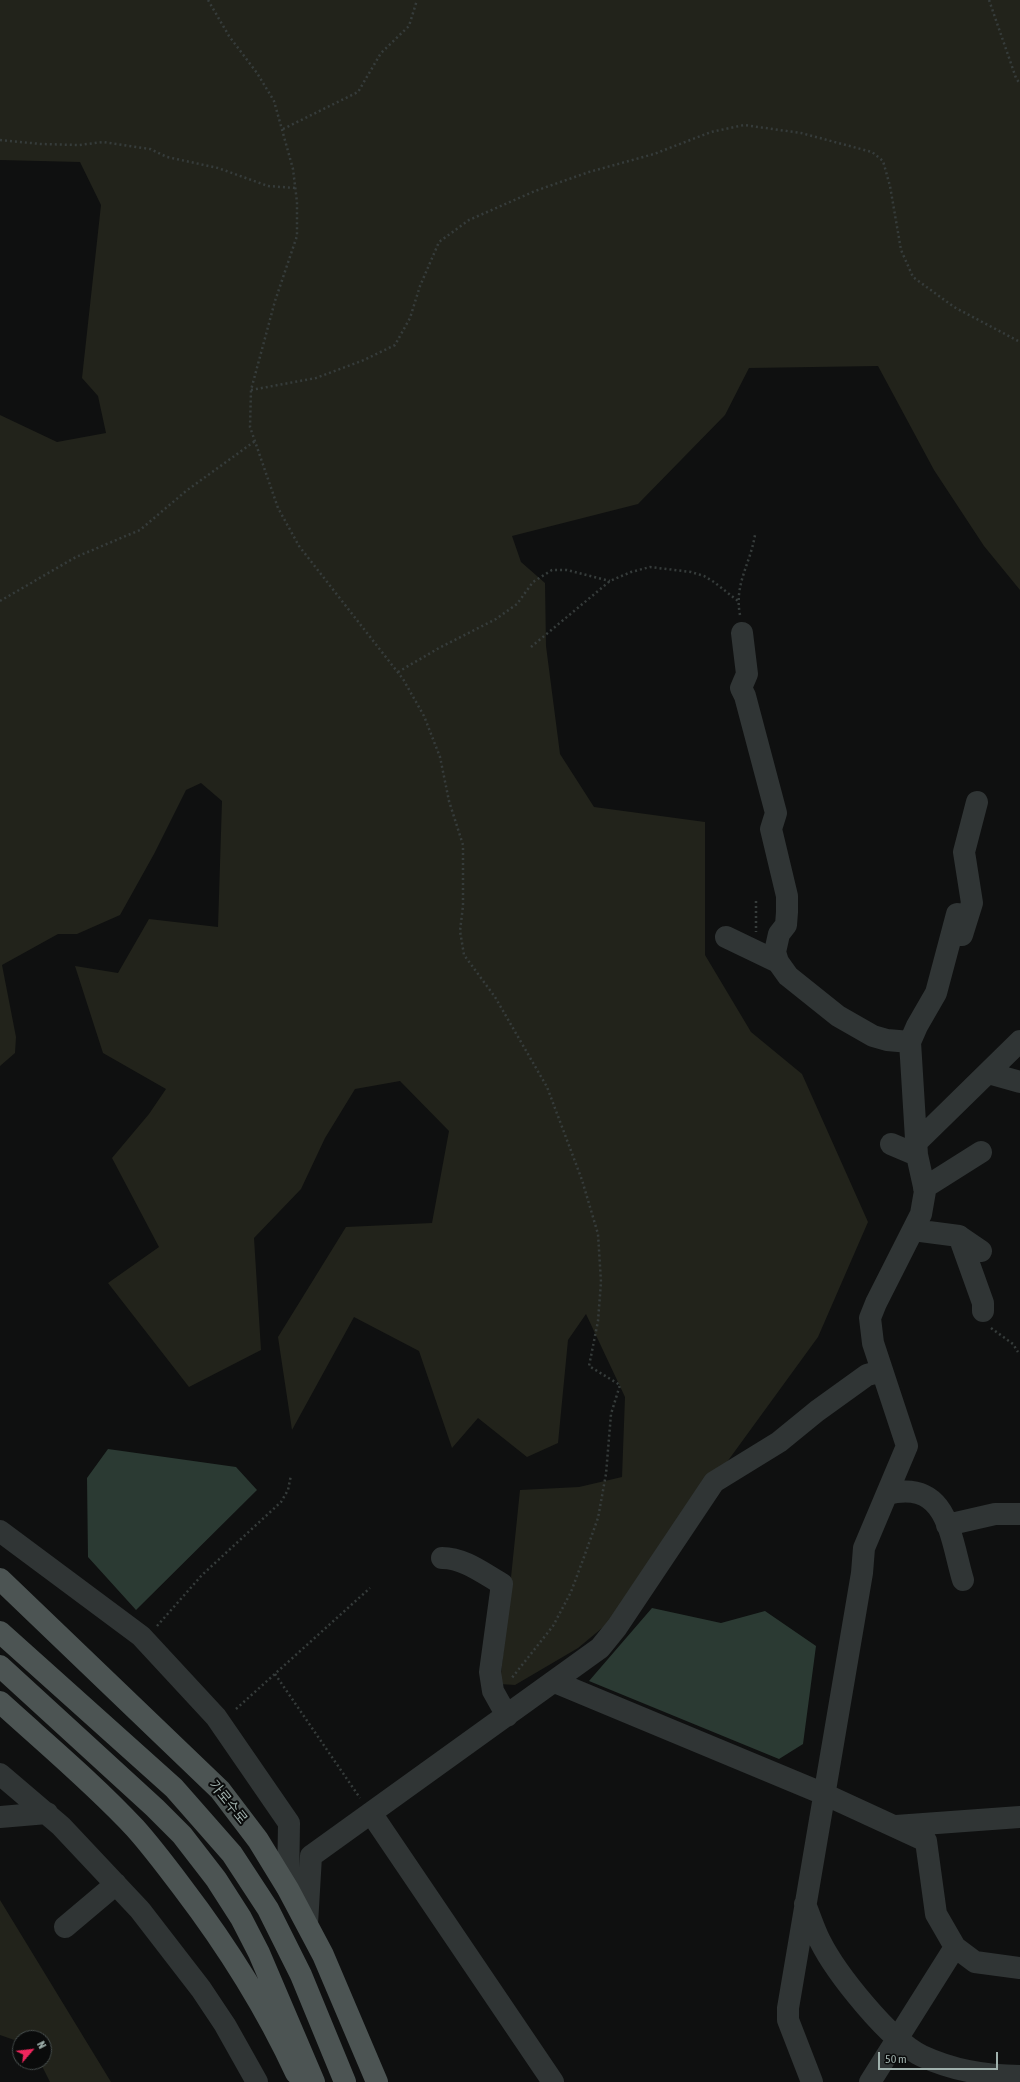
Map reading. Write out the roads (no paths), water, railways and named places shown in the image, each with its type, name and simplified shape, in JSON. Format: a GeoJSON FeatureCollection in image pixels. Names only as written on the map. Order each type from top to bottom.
{"type":"FeatureCollection","features":[{"type":"Feature","properties":{"kind":"main road","name":"가로수로"},"geometry":{"type":"LineString","coordinates":[[0,1579],[220,1790],[258,1840],[288,1889],[323,1955],[377,2082]]}},
{"type":"Feature","properties":{"kind":"main road"},"geometry":{"type":"LineString","coordinates":[[0,1632],[174,1788],[232,1854],[268,1909],[301,1975],[345,2082]]}},
{"type":"Feature","properties":{"kind":"main road"},"geometry":{"type":"LineString","coordinates":[[0,1666],[155,1808],[182,1836],[216,1879],[241,1918],[259,1953],[314,2082]]}},
{"type":"Feature","properties":{"kind":"main road"},"geometry":{"type":"LineString","coordinates":[[0,1702],[80,1774],[135,1829],[158,1856],[227,1948],[255,1994],[300,2082]]}},
{"type":"Feature","properties":{"kind":"street"},"geometry":{"type":"LineString","coordinates":[[742,633],[747,674],[741,688],[745,696],[776,813],[771,829],[787,896],[786,925],[779,934],[775,952],[778,962],[788,976],[838,1016],[873,1036],[887,1040],[910,1042]]}},
{"type":"Feature","properties":{"kind":"street"},"geometry":{"type":"LineString","coordinates":[[929,1006],[946,991],[972,903],[964,852],[977,802]]}},
{"type":"Feature","properties":{"kind":"street"},"geometry":{"type":"LineString","coordinates":[[812,2082],[788,2020],[788,2008],[864,1548],[907,1446],[872,1343],[870,1318],[876,1303],[921,1214],[924,1188],[917,1149],[910,1042],[917,1026],[936,993],[957,914]]}},
{"type":"Feature","properties":{"kind":"street"},"geometry":{"type":"LineString","coordinates":[[726,937],[778,962]]}},
{"type":"Feature","properties":{"kind":"street"},"geometry":{"type":"LineString","coordinates":[[917,1149],[988,1072],[1020,1041]]}},
{"type":"Feature","properties":{"kind":"street"},"geometry":{"type":"LineString","coordinates":[[988,1072],[1020,1082]]}},
{"type":"Feature","properties":{"kind":"street"},"geometry":{"type":"LineString","coordinates":[[891,1144],[917,1149]]}},
{"type":"Feature","properties":{"kind":"street"},"geometry":{"type":"LineString","coordinates":[[924,1188],[981,1152]]}},
{"type":"Feature","properties":{"kind":"street"},"geometry":{"type":"LineString","coordinates":[[913,1230],[959,1236],[981,1251]]}},
{"type":"Feature","properties":{"kind":"street"},"geometry":{"type":"LineString","coordinates":[[959,1236],[983,1302],[983,1311]]}},
{"type":"Feature","properties":{"kind":"street"},"geometry":{"type":"LineString","coordinates":[[307,1924],[311,1856],[371,1813],[505,1711],[555,1682],[600,1648],[618,1627],[714,1482],[779,1442],[817,1411],[866,1375],[882,1371]]}},
{"type":"Feature","properties":{"kind":"street"},"geometry":{"type":"LineString","coordinates":[[888,1494],[904,1490],[924,1494],[938,1505],[947,1525],[963,1580]]}},
{"type":"Feature","properties":{"kind":"street"},"geometry":{"type":"LineString","coordinates":[[947,1525],[996,1514],[1020,1514]]}},
{"type":"Feature","properties":{"kind":"street"},"geometry":{"type":"LineString","coordinates":[[0,1531],[145,1641],[216,1717],[289,1823],[288,1889]]}},
{"type":"Feature","properties":{"kind":"street"},"geometry":{"type":"LineString","coordinates":[[442,1558],[453,1558],[464,1562],[502,1584],[490,1672],[492,1691],[505,1711]]}},
{"type":"Feature","properties":{"kind":"street"},"geometry":{"type":"LineString","coordinates":[[555,1682],[824,1794],[926,1841],[936,1914],[955,1947],[975,1962],[1020,1968]]}},
{"type":"Feature","properties":{"kind":"street"},"geometry":{"type":"LineString","coordinates":[[0,1774],[61,1826],[116,1884],[159,1933],[201,1989],[225,2025],[256,2082]]}},
{"type":"Feature","properties":{"kind":"street"},"geometry":{"type":"LineString","coordinates":[[371,1813],[553,2082]]}},
{"type":"Feature","properties":{"kind":"street"},"geometry":{"type":"LineString","coordinates":[[0,1817],[46,1814]]}},
{"type":"Feature","properties":{"kind":"street"},"geometry":{"type":"LineString","coordinates":[[894,1826],[1020,1817]]}},
{"type":"Feature","properties":{"kind":"street"},"geometry":{"type":"LineString","coordinates":[[65,1927],[116,1884]]}},
{"type":"Feature","properties":{"kind":"street"},"geometry":{"type":"LineString","coordinates":[[805,1904],[820,1941],[838,1969],[881,2021],[899,2039],[921,2056],[954,2067],[993,2076],[1020,2076]]}},
{"type":"Feature","properties":{"kind":"street"},"geometry":{"type":"LineString","coordinates":[[870,2082],[899,2039],[955,1947]]}}]}
